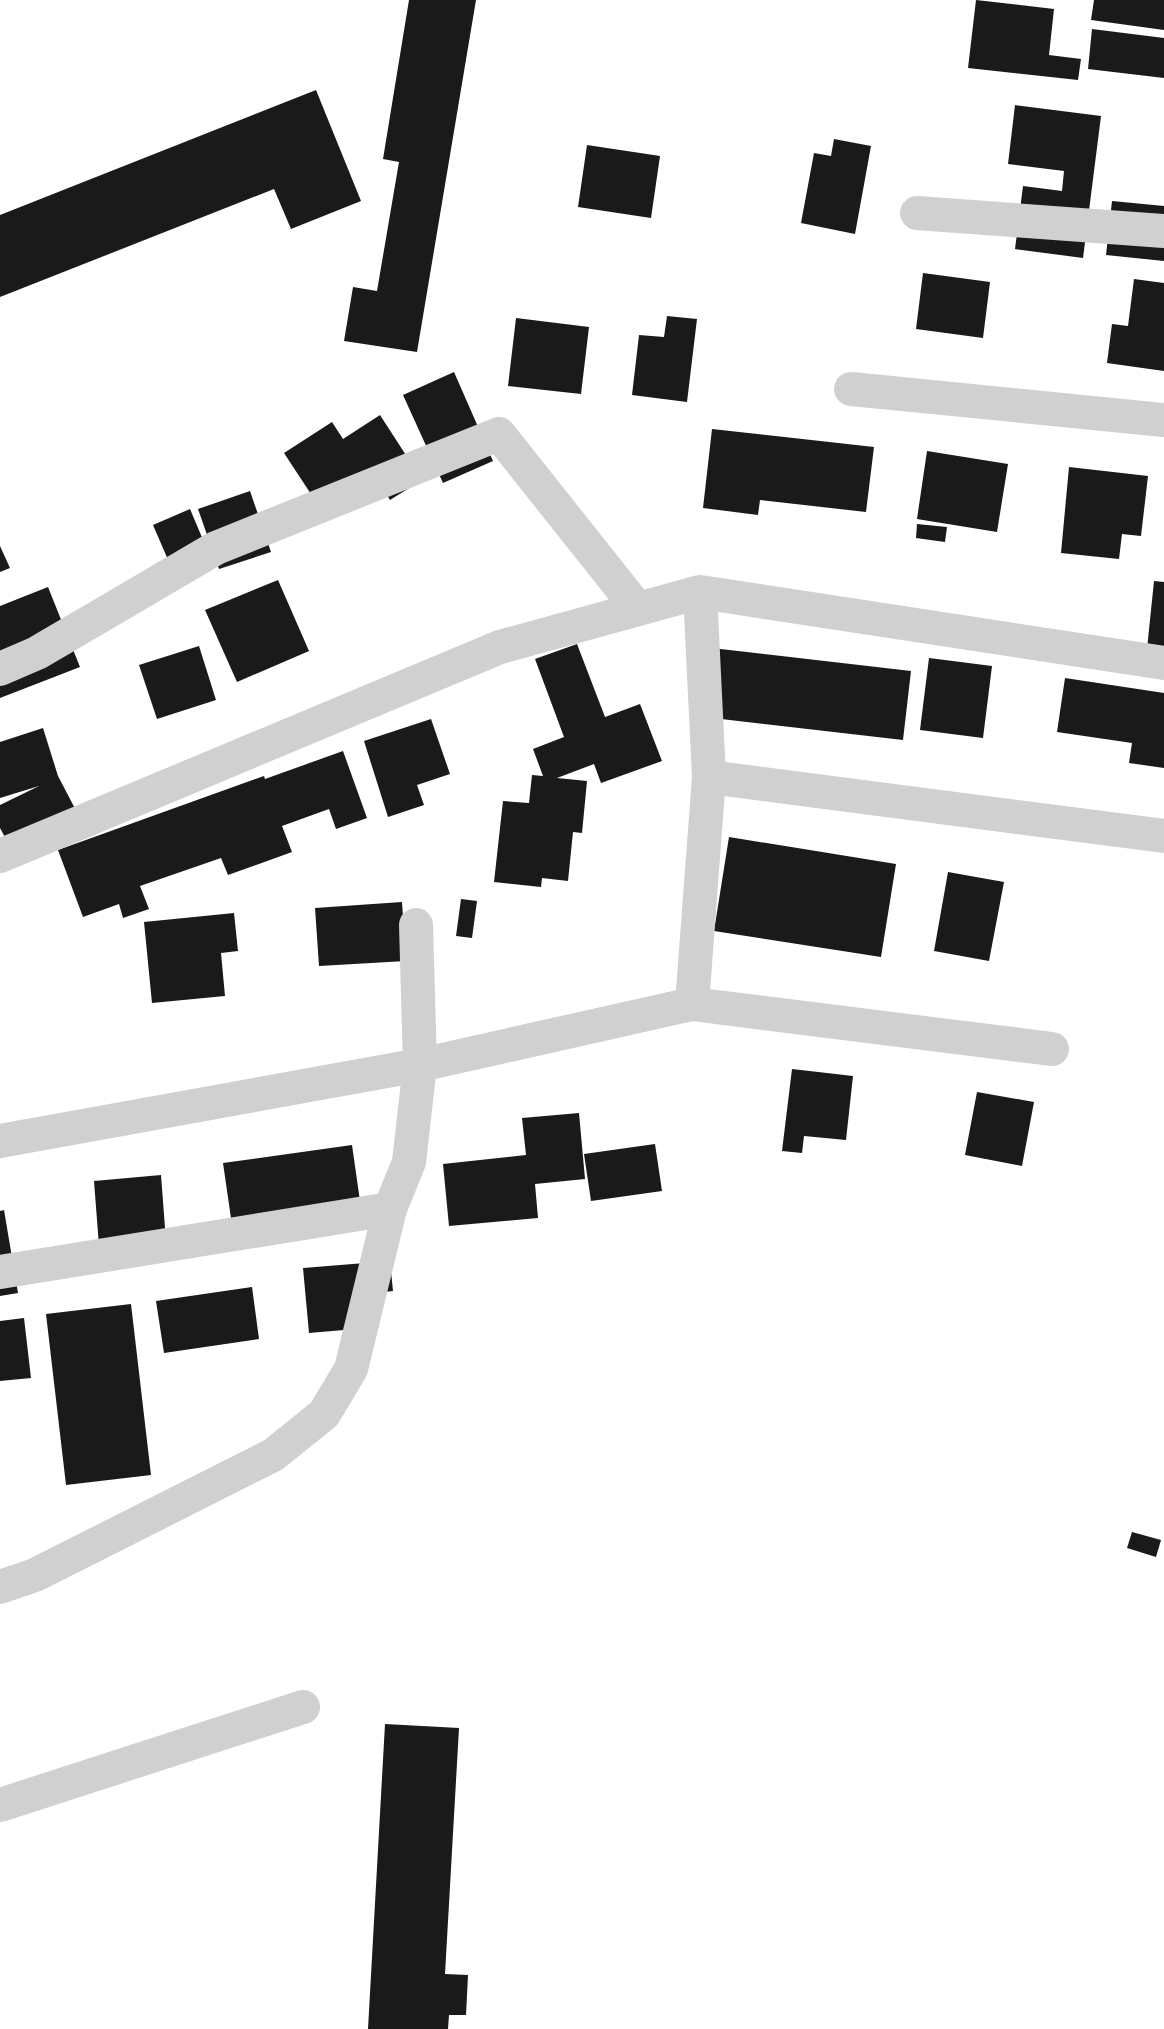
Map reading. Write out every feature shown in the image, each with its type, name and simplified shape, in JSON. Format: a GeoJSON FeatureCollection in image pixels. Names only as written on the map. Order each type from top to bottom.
{"type":"FeatureCollection","features":[{"type":"Feature","properties":{"kind":"street"},"geometry":{"type":"LineString","coordinates":[[917,213],[1164,231]]}},
{"type":"Feature","properties":{"kind":"street"},"geometry":{"type":"LineString","coordinates":[[851,389],[1164,420]]}},
{"type":"Feature","properties":{"kind":"street"},"geometry":{"type":"LineString","coordinates":[[0,669],[37,653],[216,548],[499,434],[638,609]]}},
{"type":"Feature","properties":{"kind":"street"},"geometry":{"type":"LineString","coordinates":[[692,1004],[709,777],[700,592]]}},
{"type":"Feature","properties":{"kind":"street"},"geometry":{"type":"LineString","coordinates":[[0,856],[500,647],[700,592],[1164,663]]}},
{"type":"Feature","properties":{"kind":"street"},"geometry":{"type":"LineString","coordinates":[[709,777],[1164,836]]}},
{"type":"Feature","properties":{"kind":"street"},"geometry":{"type":"LineString","coordinates":[[0,1587],[35,1575],[273,1455],[324,1414],[351,1369],[390,1209],[409,1162],[420,1065],[416,925]]}},
{"type":"Feature","properties":{"kind":"street"},"geometry":{"type":"LineString","coordinates":[[0,1141],[420,1065],[692,1004],[1052,1049]]}},
{"type":"Feature","properties":{"kind":"street"},"geometry":{"type":"LineString","coordinates":[[0,1272],[390,1209]]}},
{"type":"Feature","properties":{"kind":"street"},"geometry":{"type":"LineString","coordinates":[[0,1805],[303,1707]]}},
{"type":"Feature","properties":{"kind":"building"},"geometry":{"type":"Polygon","coordinates":[[[409,0],[476,0],[417,352],[344,341],[353,287],[377,291],[399,162],[383,159],[409,0]]]}},
{"type":"Feature","properties":{"kind":"building"},"geometry":{"type":"Polygon","coordinates":[[[976,0],[1054,9],[1049,55],[1081,59],[1078,80],[968,68],[976,0]]]}},
{"type":"Feature","properties":{"kind":"building"},"geometry":{"type":"Polygon","coordinates":[[[1094,0],[1164,0],[1164,30],[1091,20],[1094,0]]]}},
{"type":"Feature","properties":{"kind":"building"},"geometry":{"type":"Polygon","coordinates":[[[1092,29],[1164,38],[1164,78],[1088,69],[1092,29]]]}},
{"type":"Feature","properties":{"kind":"building"},"geometry":{"type":"Polygon","coordinates":[[[316,90],[361,201],[291,229],[274,189],[0,297],[0,215],[316,90]]]}},
{"type":"Feature","properties":{"kind":"building"},"geometry":{"type":"Polygon","coordinates":[[[1015,105],[1101,116],[1083,258],[1015,249],[1023,186],[1062,191],[1064,171],[1008,164],[1015,105]]]}},
{"type":"Feature","properties":{"kind":"building"},"geometry":{"type":"Polygon","coordinates":[[[834,139],[871,146],[855,234],[801,223],[814,153],[831,156],[834,139]]]}},
{"type":"Feature","properties":{"kind":"building"},"geometry":{"type":"Polygon","coordinates":[[[587,145],[660,156],[651,218],[578,207],[587,145]]]}},
{"type":"Feature","properties":{"kind":"building"},"geometry":{"type":"Polygon","coordinates":[[[1112,201],[1164,206],[1164,261],[1106,255],[1112,201]]]}},
{"type":"Feature","properties":{"kind":"building"},"geometry":{"type":"Polygon","coordinates":[[[923,273],[990,282],[983,338],[916,329],[923,273]]]}},
{"type":"Feature","properties":{"kind":"building"},"geometry":{"type":"Polygon","coordinates":[[[1134,279],[1164,283],[1164,371],[1107,363],[1112,324],[1128,326],[1134,279]]]}},
{"type":"Feature","properties":{"kind":"building"},"geometry":{"type":"Polygon","coordinates":[[[667,316],[697,319],[687,402],[632,395],[639,335],[664,337],[667,316]]]}},
{"type":"Feature","properties":{"kind":"building"},"geometry":{"type":"Polygon","coordinates":[[[516,318],[589,327],[581,394],[508,386],[516,318]]]}},
{"type":"Feature","properties":{"kind":"building"},"geometry":{"type":"Polygon","coordinates":[[[454,372],[493,461],[443,483],[403,395],[454,372]]]}},
{"type":"Feature","properties":{"kind":"building"},"geometry":{"type":"Polygon","coordinates":[[[380,415],[422,480],[390,500],[379,483],[326,517],[284,453],[332,422],[343,439],[380,415]]]}},
{"type":"Feature","properties":{"kind":"building"},"geometry":{"type":"Polygon","coordinates":[[[712,429],[874,447],[866,512],[760,500],[758,515],[703,508],[712,429]]]}},
{"type":"Feature","properties":{"kind":"building"},"geometry":{"type":"Polygon","coordinates":[[[927,451],[1008,464],[997,532],[917,519],[927,451]]]}},
{"type":"Feature","properties":{"kind":"building"},"geometry":{"type":"Polygon","coordinates":[[[1069,467],[1148,476],[1141,536],[1122,534],[1119,559],[1061,553],[1069,467]]]}},
{"type":"Feature","properties":{"kind":"building"},"geometry":{"type":"Polygon","coordinates":[[[250,491],[271,552],[219,569],[198,509],[250,491]]]}},
{"type":"Feature","properties":{"kind":"building"},"geometry":{"type":"Polygon","coordinates":[[[190,509],[209,554],[172,569],[153,525],[190,509]]]}},
{"type":"Feature","properties":{"kind":"building"},"geometry":{"type":"Polygon","coordinates":[[[917,524],[947,527],[945,542],[916,538],[917,524]]]}},
{"type":"Feature","properties":{"kind":"building"},"geometry":{"type":"Polygon","coordinates":[[[0,546],[10,568],[0,572],[0,546]]]}},
{"type":"Feature","properties":{"kind":"building"},"geometry":{"type":"Polygon","coordinates":[[[278,580],[309,651],[237,682],[205,610],[278,580]]]}},
{"type":"Feature","properties":{"kind":"building"},"geometry":{"type":"Polygon","coordinates":[[[1154,581],[1164,582],[1164,650],[1147,649],[1154,581]]]}},
{"type":"Feature","properties":{"kind":"building"},"geometry":{"type":"Polygon","coordinates":[[[48,587],[80,667],[0,698],[0,606],[48,587]]]}},
{"type":"Feature","properties":{"kind":"building"},"geometry":{"type":"Polygon","coordinates":[[[577,644],[605,717],[640,704],[662,761],[601,783],[594,764],[557,778],[587,781],[582,833],[573,832],[568,881],[542,878],[541,887],[494,882],[503,801],[529,803],[532,775],[543,776],[533,749],[564,737],[535,659],[577,644]]]}},
{"type":"Feature","properties":{"kind":"building"},"geometry":{"type":"Polygon","coordinates":[[[199,646],[216,700],[157,719],[139,665],[199,646]]]}},
{"type":"Feature","properties":{"kind":"building"},"geometry":{"type":"Polygon","coordinates":[[[712,648],[911,671],[903,740],[704,717],[712,648]]]}},
{"type":"Feature","properties":{"kind":"building"},"geometry":{"type":"Polygon","coordinates":[[[929,658],[992,666],[983,738],[920,730],[929,658]]]}},
{"type":"Feature","properties":{"kind":"building"},"geometry":{"type":"Polygon","coordinates":[[[1065,678],[1164,693],[1164,768],[1129,763],[1132,743],[1057,732],[1065,678]]]}},
{"type":"Feature","properties":{"kind":"building"},"geometry":{"type":"Polygon","coordinates":[[[431,719],[450,774],[417,785],[424,805],[388,817],[364,741],[431,719]]]}},
{"type":"Feature","properties":{"kind":"building"},"geometry":{"type":"Polygon","coordinates":[[[43,728],[58,776],[81,820],[14,854],[0,828],[0,805],[39,786],[0,798],[0,742],[43,728]]]}},
{"type":"Feature","properties":{"kind":"building"},"geometry":{"type":"Polygon","coordinates":[[[343,751],[367,818],[336,829],[329,809],[282,826],[292,852],[228,875],[221,858],[140,886],[149,909],[123,918],[119,904],[83,917],[58,850],[343,751]]]}},
{"type":"Feature","properties":{"kind":"building"},"geometry":{"type":"Polygon","coordinates":[[[729,837],[896,864],[881,957],[714,931],[729,837]]]}},
{"type":"Feature","properties":{"kind":"building"},"geometry":{"type":"Polygon","coordinates":[[[948,872],[1004,882],[989,961],[934,951],[948,872]]]}},
{"type":"Feature","properties":{"kind":"building"},"geometry":{"type":"Polygon","coordinates":[[[461,899],[477,901],[472,938],[456,936],[461,899]]]}},
{"type":"Feature","properties":{"kind":"building"},"geometry":{"type":"Polygon","coordinates":[[[402,902],[406,961],[319,966],[315,908],[402,902]]]}},
{"type":"Feature","properties":{"kind":"building"},"geometry":{"type":"Polygon","coordinates":[[[234,913],[238,951],[221,953],[225,996],[152,1003],[144,922],[234,913]]]}},
{"type":"Feature","properties":{"kind":"building"},"geometry":{"type":"Polygon","coordinates":[[[792,1069],[853,1076],[846,1140],[804,1136],[802,1153],[782,1151],[792,1069]]]}},
{"type":"Feature","properties":{"kind":"building"},"geometry":{"type":"Polygon","coordinates":[[[977,1092],[1034,1102],[1022,1166],[965,1155],[977,1092]]]}},
{"type":"Feature","properties":{"kind":"building"},"geometry":{"type":"Polygon","coordinates":[[[579,1113],[585,1179],[535,1184],[538,1218],[449,1226],[443,1164],[526,1155],[522,1118],[579,1113]]]}},
{"type":"Feature","properties":{"kind":"building"},"geometry":{"type":"Polygon","coordinates":[[[655,1144],[662,1191],[591,1201],[584,1154],[655,1144]]]}},
{"type":"Feature","properties":{"kind":"building"},"geometry":{"type":"Polygon","coordinates":[[[352,1145],[363,1222],[234,1239],[223,1163],[352,1145]]]}},
{"type":"Feature","properties":{"kind":"building"},"geometry":{"type":"Polygon","coordinates":[[[161,1175],[166,1241],[99,1246],[94,1181],[161,1175]]]}},
{"type":"Feature","properties":{"kind":"building"},"geometry":{"type":"Polygon","coordinates":[[[4,1210],[18,1293],[0,1296],[0,1211],[4,1210]]]}},
{"type":"Feature","properties":{"kind":"building"},"geometry":{"type":"Polygon","coordinates":[[[390,1261],[393,1291],[376,1293],[379,1327],[309,1333],[303,1268],[390,1261]]]}},
{"type":"Feature","properties":{"kind":"building"},"geometry":{"type":"Polygon","coordinates":[[[252,1287],[259,1339],[164,1353],[156,1301],[252,1287]]]}},
{"type":"Feature","properties":{"kind":"building"},"geometry":{"type":"Polygon","coordinates":[[[131,1304],[151,1475],[66,1485],[46,1314],[131,1304]]]}},
{"type":"Feature","properties":{"kind":"building"},"geometry":{"type":"Polygon","coordinates":[[[24,1318],[31,1378],[0,1381],[0,1321],[24,1318]]]}},
{"type":"Feature","properties":{"kind":"building"},"geometry":{"type":"Polygon","coordinates":[[[1132,1532],[1161,1540],[1156,1557],[1127,1548],[1132,1532]]]}},
{"type":"Feature","properties":{"kind":"building"},"geometry":{"type":"Polygon","coordinates":[[[385,1724],[459,1728],[445,1974],[468,1975],[466,2015],[449,2015],[448,2029],[368,2029],[385,1724]]]}}]}
